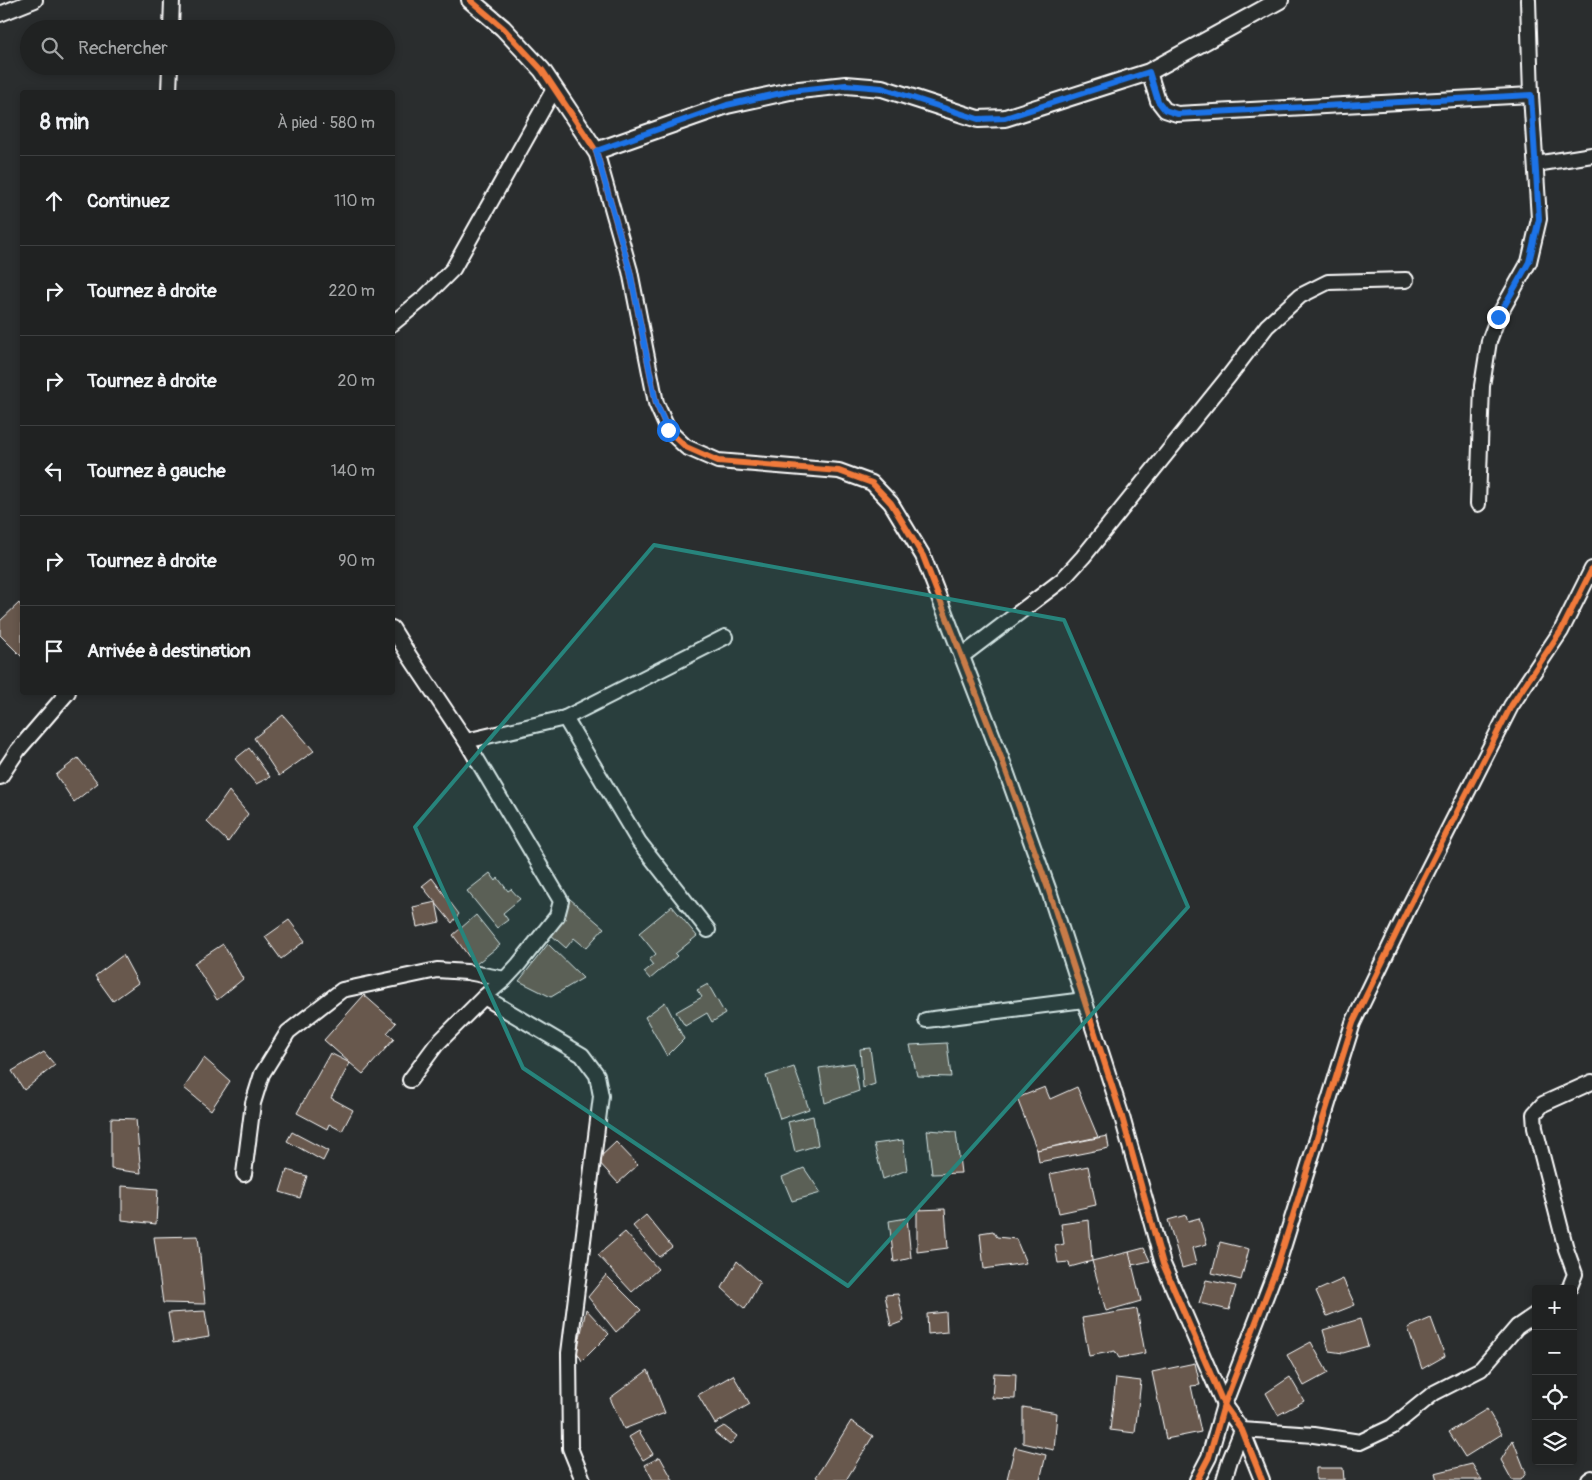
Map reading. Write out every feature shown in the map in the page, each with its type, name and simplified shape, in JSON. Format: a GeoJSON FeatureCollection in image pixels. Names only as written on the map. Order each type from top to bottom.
{"type":"FeatureCollection","features":[{"type":"Feature","properties":{"kind":"street"},"geometry":{"type":"LineString","coordinates":[[0,14],[35,0]]}},
{"type":"Feature","properties":{"kind":"street"},"geometry":{"type":"LineString","coordinates":[[171,20],[172,0]]}},
{"type":"Feature","properties":{"kind":"street"},"geometry":{"type":"LineString","coordinates":[[470,0],[503,28],[542,70],[596,151],[630,271],[656,403],[668,430],[686,447],[718,461],[839,471],[872,483],[892,503],[923,556],[1002,760],[1049,892],[1122,1117],[1163,1264],[1224,1405],[1242,1430],[1262,1480]]}},
{"type":"Feature","properties":{"kind":"street"},"geometry":{"type":"LineString","coordinates":[[596,151],[727,105],[790,91],[846,85],[882,88],[978,119],[1005,118],[1149,72],[1280,0]]}},
{"type":"Feature","properties":{"kind":"street"},"geometry":{"type":"LineString","coordinates":[[1478,504],[1482,386],[1489,341],[1498,317],[1529,262],[1539,219],[1531,95],[1528,0]]}},
{"type":"Feature","properties":{"kind":"street"},"geometry":{"type":"LineString","coordinates":[[1149,72],[1158,101],[1165,110],[1177,114],[1531,95]]}},
{"type":"Feature","properties":{"kind":"street"},"geometry":{"type":"LineString","coordinates":[[169,90],[170,75]]}},
{"type":"Feature","properties":{"kind":"street"},"geometry":{"type":"LineString","coordinates":[[395,322],[425,297],[453,268],[554,89]]}},
{"type":"Feature","properties":{"kind":"street"},"geometry":{"type":"LineString","coordinates":[[1536,164],[1592,155]]}},
{"type":"Feature","properties":{"kind":"street"},"geometry":{"type":"LineString","coordinates":[[962,656],[1062,580],[1083,557],[1193,421],[1267,326],[1300,296],[1328,282],[1406,280]]}},
{"type":"Feature","properties":{"kind":"street"},"geometry":{"type":"LineString","coordinates":[[1197,1480],[1209,1457],[1224,1405],[1277,1267],[1352,1023],[1408,907],[1511,706],[1561,631],[1592,569]]}},
{"type":"Feature","properties":{"kind":"street"},"geometry":{"type":"LineString","coordinates":[[395,633],[466,741],[561,901],[557,916],[518,966],[436,1045],[410,1080]]}},
{"type":"Feature","properties":{"kind":"street"},"geometry":{"type":"LineString","coordinates":[[466,741],[565,718],[725,637]]}},
{"type":"Feature","properties":{"kind":"street"},"geometry":{"type":"LineString","coordinates":[[0,777],[18,750],[65,695]]}},
{"type":"Feature","properties":{"kind":"street"},"geometry":{"type":"LineString","coordinates":[[565,718],[639,842],[708,930]]}},
{"type":"Feature","properties":{"kind":"street"},"geometry":{"type":"LineString","coordinates":[[244,1174],[252,1102],[262,1074],[288,1032],[342,990],[437,970],[467,972],[505,979]]}},
{"type":"Feature","properties":{"kind":"street"},"geometry":{"type":"LineString","coordinates":[[484,997],[582,1055],[597,1076],[601,1096],[569,1353],[570,1448],[583,1480]]}},
{"type":"Feature","properties":{"kind":"street"},"geometry":{"type":"LineString","coordinates":[[926,1020],[1084,1000]]}},
{"type":"Feature","properties":{"kind":"street"},"geometry":{"type":"LineString","coordinates":[[1571,1285],[1575,1274],[1566,1249],[1535,1128],[1534,1114],[1543,1104],[1592,1082]]}},
{"type":"Feature","properties":{"kind":"street"},"geometry":{"type":"LineString","coordinates":[[1242,1430],[1314,1435],[1360,1442],[1392,1427],[1434,1393],[1481,1369],[1518,1327],[1532,1317]]}},
{"type":"Feature","properties":{"kind":"street"},"geometry":{"type":"LineString","coordinates":[[1224,1480],[1242,1430]]}},
{"type":"Feature","properties":{"kind":"street"},"geometry":{"type":"LineString","coordinates":[[1588,1480],[1592,1478]]}},
{"type":"Feature","properties":{"kind":"highlighted area"},"geometry":{"type":"Polygon","coordinates":[[[654,545],[1064,620],[1188,907],[848,1286],[523,1068],[415,827],[654,545]]]}},
{"type":"Feature","properties":{"kind":"building"},"geometry":{"type":"Polygon","coordinates":[[[19,603],[20,655],[0,635],[0,621],[19,603]]]}},
{"type":"Feature","properties":{"kind":"building"},"geometry":{"type":"Polygon","coordinates":[[[283,715],[314,751],[279,776],[254,738],[283,715]]]}},
{"type":"Feature","properties":{"kind":"building"},"geometry":{"type":"Polygon","coordinates":[[[249,748],[270,777],[256,784],[235,759],[249,748]]]}},
{"type":"Feature","properties":{"kind":"building"},"geometry":{"type":"Polygon","coordinates":[[[78,758],[98,783],[74,802],[56,775],[78,758]]]}},
{"type":"Feature","properties":{"kind":"building"},"geometry":{"type":"Polygon","coordinates":[[[229,791],[248,814],[228,842],[207,822],[229,791]]]}},
{"type":"Feature","properties":{"kind":"building"},"geometry":{"type":"Polygon","coordinates":[[[490,873],[496,881],[498,878],[508,891],[511,889],[520,899],[503,913],[508,920],[497,928],[467,891],[490,873]]]}},
{"type":"Feature","properties":{"kind":"building"},"geometry":{"type":"Polygon","coordinates":[[[432,878],[459,914],[452,923],[422,886],[432,878]]]}},
{"type":"Feature","properties":{"kind":"building"},"geometry":{"type":"Polygon","coordinates":[[[563,893],[604,928],[586,948],[574,938],[566,948],[550,934],[554,912],[550,909],[563,893]]]}},
{"type":"Feature","properties":{"kind":"building"},"geometry":{"type":"Polygon","coordinates":[[[436,902],[440,922],[417,927],[413,907],[436,902]]]}},
{"type":"Feature","properties":{"kind":"building"},"geometry":{"type":"Polygon","coordinates":[[[672,906],[697,936],[675,954],[677,956],[650,979],[644,972],[653,965],[649,960],[656,954],[639,933],[672,906]]]}},
{"type":"Feature","properties":{"kind":"building"},"geometry":{"type":"Polygon","coordinates":[[[476,915],[500,945],[475,965],[453,935],[476,915]]]}},
{"type":"Feature","properties":{"kind":"building"},"geometry":{"type":"Polygon","coordinates":[[[289,920],[305,941],[281,959],[265,937],[289,920]]]}},
{"type":"Feature","properties":{"kind":"building"},"geometry":{"type":"Polygon","coordinates":[[[223,944],[243,979],[217,1000],[194,963],[223,944]]]}},
{"type":"Feature","properties":{"kind":"building"},"geometry":{"type":"Polygon","coordinates":[[[548,944],[583,978],[551,997],[519,981],[548,944]]]}},
{"type":"Feature","properties":{"kind":"building"},"geometry":{"type":"Polygon","coordinates":[[[123,955],[138,983],[113,1001],[95,976],[123,955]]]}},
{"type":"Feature","properties":{"kind":"building"},"geometry":{"type":"Polygon","coordinates":[[[708,984],[725,1014],[712,1022],[707,1013],[685,1026],[676,1012],[702,997],[697,990],[708,984]]]}},
{"type":"Feature","properties":{"kind":"building"},"geometry":{"type":"Polygon","coordinates":[[[364,995],[396,1023],[387,1033],[394,1039],[363,1074],[324,1040],[364,995]]]}},
{"type":"Feature","properties":{"kind":"building"},"geometry":{"type":"Polygon","coordinates":[[[665,1002],[684,1039],[667,1056],[645,1017],[665,1002]]]}},
{"type":"Feature","properties":{"kind":"building"},"geometry":{"type":"Polygon","coordinates":[[[947,1043],[951,1077],[917,1076],[910,1045],[947,1043]]]}},
{"type":"Feature","properties":{"kind":"building"},"geometry":{"type":"Polygon","coordinates":[[[870,1048],[875,1084],[863,1088],[860,1049],[870,1048]]]}},
{"type":"Feature","properties":{"kind":"building"},"geometry":{"type":"Polygon","coordinates":[[[44,1052],[55,1065],[24,1090],[12,1071],[44,1052]]]}},
{"type":"Feature","properties":{"kind":"building"},"geometry":{"type":"Polygon","coordinates":[[[330,1053],[350,1063],[331,1098],[353,1110],[342,1131],[329,1124],[327,1129],[297,1113],[330,1053]]]}},
{"type":"Feature","properties":{"kind":"building"},"geometry":{"type":"Polygon","coordinates":[[[204,1058],[230,1081],[211,1110],[184,1088],[204,1058]]]}},
{"type":"Feature","properties":{"kind":"building"},"geometry":{"type":"Polygon","coordinates":[[[854,1063],[859,1091],[825,1103],[819,1068],[854,1063]]]}},
{"type":"Feature","properties":{"kind":"building"},"geometry":{"type":"Polygon","coordinates":[[[794,1067],[809,1109],[780,1119],[766,1076],[794,1067]]]}},
{"type":"Feature","properties":{"kind":"building"},"geometry":{"type":"Polygon","coordinates":[[[1045,1087],[1050,1099],[1077,1087],[1098,1137],[1037,1150],[1017,1098],[1045,1087]]]}},
{"type":"Feature","properties":{"kind":"building"},"geometry":{"type":"Polygon","coordinates":[[[813,1116],[818,1145],[795,1152],[788,1122],[813,1116]]]}},
{"type":"Feature","properties":{"kind":"building"},"geometry":{"type":"Polygon","coordinates":[[[111,1118],[136,1119],[141,1173],[111,1169],[111,1118]]]}},
{"type":"Feature","properties":{"kind":"building"},"geometry":{"type":"Polygon","coordinates":[[[927,1130],[956,1132],[961,1173],[932,1174],[927,1130]]]}},
{"type":"Feature","properties":{"kind":"building"},"geometry":{"type":"Polygon","coordinates":[[[292,1132],[328,1151],[323,1161],[287,1141],[292,1132]]]}},
{"type":"Feature","properties":{"kind":"building"},"geometry":{"type":"Polygon","coordinates":[[[1107,1136],[1109,1148],[1039,1162],[1037,1150],[1107,1136]]]}},
{"type":"Feature","properties":{"kind":"building"},"geometry":{"type":"Polygon","coordinates":[[[903,1140],[907,1170],[883,1179],[874,1144],[903,1140]]]}},
{"type":"Feature","properties":{"kind":"building"},"geometry":{"type":"Polygon","coordinates":[[[616,1142],[638,1165],[618,1183],[597,1160],[616,1142]]]}},
{"type":"Feature","properties":{"kind":"building"},"geometry":{"type":"Polygon","coordinates":[[[1088,1166],[1096,1205],[1059,1213],[1050,1174],[1088,1166]]]}},
{"type":"Feature","properties":{"kind":"building"},"geometry":{"type":"Polygon","coordinates":[[[804,1168],[821,1193],[792,1201],[782,1177],[804,1168]]]}},
{"type":"Feature","properties":{"kind":"building"},"geometry":{"type":"Polygon","coordinates":[[[287,1170],[307,1176],[300,1198],[280,1192],[287,1170]]]}},
{"type":"Feature","properties":{"kind":"building"},"geometry":{"type":"Polygon","coordinates":[[[122,1186],[158,1189],[156,1224],[122,1220],[122,1186]]]}},
{"type":"Feature","properties":{"kind":"building"},"geometry":{"type":"Polygon","coordinates":[[[945,1209],[948,1248],[917,1252],[917,1210],[945,1209]]]}},
{"type":"Feature","properties":{"kind":"building"},"geometry":{"type":"Polygon","coordinates":[[[646,1215],[672,1247],[659,1257],[633,1226],[646,1215]]]}},
{"type":"Feature","properties":{"kind":"building"},"geometry":{"type":"Polygon","coordinates":[[[1186,1215],[1188,1221],[1199,1218],[1207,1244],[1192,1248],[1196,1264],[1182,1268],[1168,1220],[1186,1215]]]}},
{"type":"Feature","properties":{"kind":"building"},"geometry":{"type":"Polygon","coordinates":[[[907,1218],[911,1258],[894,1262],[889,1221],[907,1218]]]}},
{"type":"Feature","properties":{"kind":"building"},"geometry":{"type":"Polygon","coordinates":[[[1089,1220],[1092,1261],[1070,1267],[1069,1262],[1058,1263],[1055,1246],[1064,1244],[1061,1224],[1089,1220]]]}},
{"type":"Feature","properties":{"kind":"building"},"geometry":{"type":"Polygon","coordinates":[[[993,1231],[997,1237],[1016,1239],[1026,1263],[984,1269],[980,1233],[993,1231]]]}},
{"type":"Feature","properties":{"kind":"building"},"geometry":{"type":"Polygon","coordinates":[[[625,1232],[658,1269],[632,1292],[598,1255],[625,1232]]]}},
{"type":"Feature","properties":{"kind":"building"},"geometry":{"type":"Polygon","coordinates":[[[198,1236],[205,1304],[163,1303],[154,1237],[198,1236]]]}},
{"type":"Feature","properties":{"kind":"building"},"geometry":{"type":"Polygon","coordinates":[[[1220,1242],[1249,1249],[1241,1280],[1212,1273],[1220,1242]]]}},
{"type":"Feature","properties":{"kind":"building"},"geometry":{"type":"Polygon","coordinates":[[[1144,1248],[1150,1261],[1132,1265],[1129,1252],[1144,1248]]]}},
{"type":"Feature","properties":{"kind":"building"},"geometry":{"type":"Polygon","coordinates":[[[1129,1252],[1141,1301],[1106,1311],[1092,1261],[1129,1252]]]}},
{"type":"Feature","properties":{"kind":"building"},"geometry":{"type":"Polygon","coordinates":[[[737,1261],[760,1282],[745,1309],[722,1288],[737,1261]]]}},
{"type":"Feature","properties":{"kind":"building"},"geometry":{"type":"Polygon","coordinates":[[[606,1275],[641,1310],[616,1332],[588,1297],[606,1275]]]}},
{"type":"Feature","properties":{"kind":"building"},"geometry":{"type":"Polygon","coordinates":[[[1343,1279],[1355,1305],[1327,1316],[1316,1291],[1343,1279]]]}},
{"type":"Feature","properties":{"kind":"building"},"geometry":{"type":"Polygon","coordinates":[[[1206,1280],[1236,1286],[1229,1310],[1199,1303],[1206,1280]]]}},
{"type":"Feature","properties":{"kind":"building"},"geometry":{"type":"Polygon","coordinates":[[[898,1294],[904,1321],[891,1326],[885,1295],[898,1294]]]}},
{"type":"Feature","properties":{"kind":"building"},"geometry":{"type":"Polygon","coordinates":[[[586,1309],[609,1334],[582,1361],[577,1352],[586,1309]]]}},
{"type":"Feature","properties":{"kind":"building"},"geometry":{"type":"Polygon","coordinates":[[[1137,1309],[1145,1353],[1119,1358],[1115,1351],[1089,1356],[1082,1318],[1137,1309]]]}},
{"type":"Feature","properties":{"kind":"building"},"geometry":{"type":"Polygon","coordinates":[[[205,1311],[209,1337],[173,1343],[168,1313],[205,1311]]]}},
{"type":"Feature","properties":{"kind":"building"},"geometry":{"type":"Polygon","coordinates":[[[946,1312],[947,1332],[928,1334],[927,1314],[946,1312]]]}},
{"type":"Feature","properties":{"kind":"building"},"geometry":{"type":"Polygon","coordinates":[[[1431,1318],[1445,1356],[1422,1369],[1408,1328],[1431,1318]]]}},
{"type":"Feature","properties":{"kind":"building"},"geometry":{"type":"Polygon","coordinates":[[[1360,1319],[1368,1346],[1343,1353],[1329,1351],[1323,1330],[1360,1319]]]}},
{"type":"Feature","properties":{"kind":"building"},"geometry":{"type":"Polygon","coordinates":[[[1311,1342],[1328,1373],[1304,1386],[1287,1355],[1311,1342]]]}},
{"type":"Feature","properties":{"kind":"building"},"geometry":{"type":"Polygon","coordinates":[[[1195,1363],[1200,1385],[1191,1386],[1201,1432],[1166,1439],[1152,1372],[1195,1363]]]}},
{"type":"Feature","properties":{"kind":"building"},"geometry":{"type":"Polygon","coordinates":[[[648,1370],[665,1413],[624,1429],[610,1398],[648,1370]]]}},
{"type":"Feature","properties":{"kind":"building"},"geometry":{"type":"Polygon","coordinates":[[[994,1373],[1016,1374],[1015,1399],[992,1398],[994,1373]]]}},
{"type":"Feature","properties":{"kind":"building"},"geometry":{"type":"Polygon","coordinates":[[[733,1375],[750,1404],[715,1424],[698,1395],[733,1375]]]}},
{"type":"Feature","properties":{"kind":"building"},"geometry":{"type":"Polygon","coordinates":[[[1290,1377],[1304,1401],[1278,1415],[1266,1393],[1290,1377]]]}},
{"type":"Feature","properties":{"kind":"building"},"geometry":{"type":"Polygon","coordinates":[[[1116,1378],[1141,1381],[1135,1433],[1110,1430],[1116,1378]]]}},
{"type":"Feature","properties":{"kind":"building"},"geometry":{"type":"Polygon","coordinates":[[[1023,1407],[1057,1413],[1054,1450],[1023,1443],[1023,1407]]]}},
{"type":"Feature","properties":{"kind":"building"},"geometry":{"type":"Polygon","coordinates":[[[1487,1409],[1502,1434],[1465,1457],[1449,1432],[1487,1409]]]}},
{"type":"Feature","properties":{"kind":"building"},"geometry":{"type":"Polygon","coordinates":[[[851,1421],[873,1436],[846,1480],[820,1480],[816,1477],[851,1421]]]}},
{"type":"Feature","properties":{"kind":"building"},"geometry":{"type":"Polygon","coordinates":[[[724,1426],[737,1436],[730,1445],[714,1432],[724,1426]]]}},
{"type":"Feature","properties":{"kind":"building"},"geometry":{"type":"Polygon","coordinates":[[[639,1431],[653,1454],[643,1460],[629,1437],[639,1431]]]}},
{"type":"Feature","properties":{"kind":"building"},"geometry":{"type":"Polygon","coordinates":[[[1513,1440],[1526,1473],[1521,1480],[1512,1480],[1501,1460],[1513,1440]]]}},
{"type":"Feature","properties":{"kind":"building"},"geometry":{"type":"Polygon","coordinates":[[[1015,1447],[1046,1455],[1040,1480],[1007,1479],[1015,1447]]]}},
{"type":"Feature","properties":{"kind":"building"},"geometry":{"type":"Polygon","coordinates":[[[660,1457],[673,1480],[653,1480],[645,1465],[660,1457]]]}},
{"type":"Feature","properties":{"kind":"building"},"geometry":{"type":"Polygon","coordinates":[[[1472,1464],[1482,1480],[1437,1480],[1435,1473],[1472,1464]]]}},
{"type":"Feature","properties":{"kind":"building"},"geometry":{"type":"Polygon","coordinates":[[[1316,1468],[1343,1468],[1344,1480],[1316,1480],[1316,1468]]]}},
{"type":"Feature","properties":{"kind":"cycle path"},"geometry":{"type":"LineString","coordinates":[[470,0],[503,28],[542,70],[596,151],[630,271],[656,403],[668,430],[686,447],[718,461],[839,471],[872,483],[891,503],[923,556],[1002,760],[1049,891],[1122,1117],[1163,1264],[1224,1405],[1242,1430],[1262,1480]]}},
{"type":"Feature","properties":{"kind":"cycle path"},"geometry":{"type":"LineString","coordinates":[[1197,1480],[1209,1457],[1224,1405],[1277,1267],[1353,1023],[1409,907],[1511,706],[1561,631],[1592,569]]}},
{"type":"Feature","properties":{"kind":"route"},"geometry":{"type":"LineString","coordinates":[[668,430],[656,403],[630,271],[596,151],[727,105],[790,91],[846,85],[882,88],[978,119],[1005,118],[1149,72],[1158,101],[1165,110],[1177,114],[1531,95],[1539,219],[1529,262],[1498,317]]}}]}
